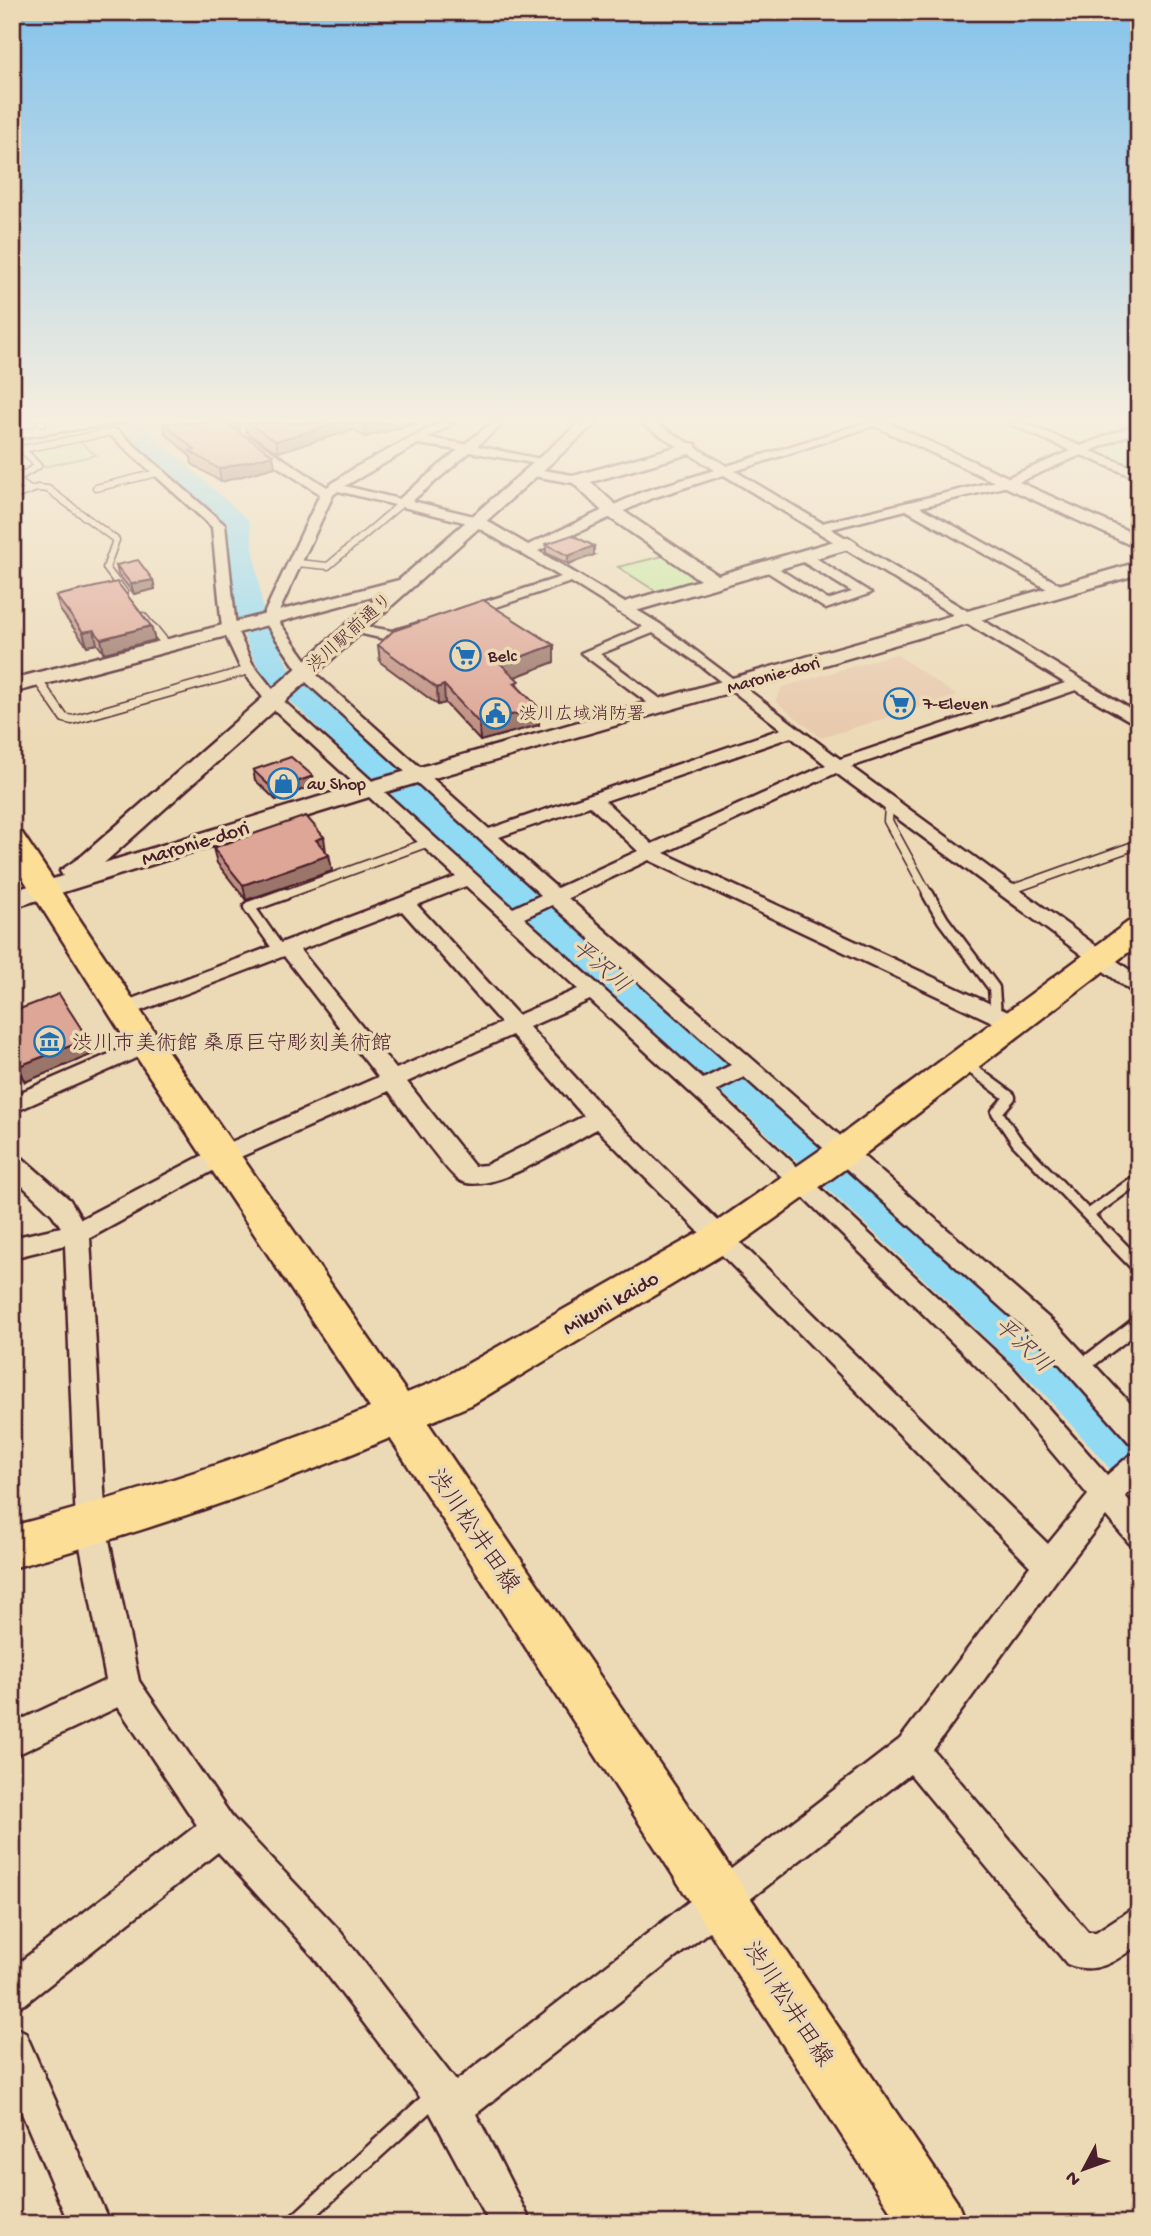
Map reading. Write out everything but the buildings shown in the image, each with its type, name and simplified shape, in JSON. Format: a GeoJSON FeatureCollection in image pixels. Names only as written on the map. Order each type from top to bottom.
{"type":"FeatureCollection","features":[{"type":"Feature","properties":{"kind":"main road","name":"渋川松井田線"},"geometry":{"type":"LineString","coordinates":[[12,839],[29,894],[125,1009],[146,1045],[400,1417],[934,2224]]}},
{"type":"Feature","properties":{"kind":"main road","name":"Mikuni kaido"},"geometry":{"type":"LineString","coordinates":[[12,1546],[92,1526],[400,1417],[456,1392],[722,1237],[824,1166],[962,1062],[1004,1020],[1139,929]]}},
{"type":"Feature","properties":{"kind":"street"},"geometry":{"type":"LineString","coordinates":[[219,527],[232,628],[249,670],[275,698],[468,879],[516,915],[590,992],[700,1089],[824,1166],[1051,1336],[1139,1433]]}},
{"type":"Feature","properties":{"kind":"street"},"geometry":{"type":"LineString","coordinates":[[267,619],[314,527]]}},
{"type":"Feature","properties":{"kind":"street","name":"渋川駅前通り"},"geometry":{"type":"LineString","coordinates":[[275,698],[469,527]]}},
{"type":"Feature","properties":{"kind":"street"},"geometry":{"type":"LineString","coordinates":[[488,527],[654,627],[735,685],[890,806],[1139,987]]}},
{"type":"Feature","properties":{"kind":"street"},"geometry":{"type":"LineString","coordinates":[[527,551],[579,527]]}},
{"type":"Feature","properties":{"kind":"street"},"geometry":{"type":"LineString","coordinates":[[635,527],[714,581]]}},
{"type":"Feature","properties":{"kind":"street"},"geometry":{"type":"LineString","coordinates":[[823,527],[1077,684],[1136,717]]}},
{"type":"Feature","properties":{"kind":"street"},"geometry":{"type":"LineString","coordinates":[[946,527],[1060,591]]}},
{"type":"Feature","properties":{"kind":"street"},"geometry":{"type":"LineString","coordinates":[[1105,527],[1139,543]]}},
{"type":"Feature","properties":{"kind":"street"},"geometry":{"type":"LineString","coordinates":[[625,608],[848,543]]}},
{"type":"Feature","properties":{"kind":"street"},"geometry":{"type":"LineString","coordinates":[[765,566],[826,605],[864,593],[803,556]]}},
{"type":"Feature","properties":{"kind":"street","name":"Maronie-dori"},"geometry":{"type":"LineString","coordinates":[[29,894],[413,777],[1139,568]]}},
{"type":"Feature","properties":{"kind":"street"},"geometry":{"type":"LineString","coordinates":[[354,628],[393,636],[571,578]]}},
{"type":"Feature","properties":{"kind":"street"},"geometry":{"type":"LineString","coordinates":[[12,686],[402,584]]}},
{"type":"Feature","properties":{"kind":"street"},"geometry":{"type":"LineString","coordinates":[[267,619],[303,674],[413,777],[485,836],[552,899],[745,1067],[824,1166],[1003,1375],[1121,1481],[1139,1533]]}},
{"type":"Feature","properties":{"kind":"street"},"geometry":{"type":"LineString","coordinates":[[654,627],[589,653],[662,706]]}},
{"type":"Feature","properties":{"kind":"street"},"geometry":{"type":"LineString","coordinates":[[516,915],[837,766],[1077,684]]}},
{"type":"Feature","properties":{"kind":"street"},"geometry":{"type":"LineString","coordinates":[[29,894],[92,860],[275,698]]}},
{"type":"Feature","properties":{"kind":"street"},"geometry":{"type":"LineString","coordinates":[[485,836],[792,731]]}},
{"type":"Feature","properties":{"kind":"street"},"geometry":{"type":"LineString","coordinates":[[594,800],[652,854],[1004,1020]]}},
{"type":"Feature","properties":{"kind":"street"},"geometry":{"type":"LineString","coordinates":[[125,1009],[468,879]]}},
{"type":"Feature","properties":{"kind":"street"},"geometry":{"type":"LineString","coordinates":[[405,903],[598,1118],[722,1237],[1049,1566]]}},
{"type":"Feature","properties":{"kind":"street"},"geometry":{"type":"LineString","coordinates":[[284,949],[466,1173],[478,1176],[492,1173],[598,1118]]}},
{"type":"Feature","properties":{"kind":"street"},"geometry":{"type":"LineString","coordinates":[[12,1248],[77,1233],[221,1156],[590,992]]}},
{"type":"Feature","properties":{"kind":"street"},"geometry":{"type":"LineString","coordinates":[[12,1105],[146,1045]]}},
{"type":"Feature","properties":{"kind":"street"},"geometry":{"type":"LineString","coordinates":[[700,1089],[745,1067]]}},
{"type":"Feature","properties":{"kind":"street"},"geometry":{"type":"LineString","coordinates":[[12,1162],[61,1207],[77,1233],[92,1526],[124,1688],[220,1829],[326,1943],[446,2099],[512,2224]]}},
{"type":"Feature","properties":{"kind":"street"},"geometry":{"type":"LineString","coordinates":[[446,2099],[722,1902],[912,1751],[1049,1566],[1121,1481]]}},
{"type":"Feature","properties":{"kind":"street"},"geometry":{"type":"LineString","coordinates":[[12,1741],[124,1688]]}},
{"type":"Feature","properties":{"kind":"street"},"geometry":{"type":"LineString","coordinates":[[912,1751],[1080,1951],[1102,1949],[1139,1922]]}},
{"type":"Feature","properties":{"kind":"street"},"geometry":{"type":"LineString","coordinates":[[12,1991],[220,1829]]}},
{"type":"Feature","properties":{"kind":"street"},"geometry":{"type":"LineString","coordinates":[[12,2045],[90,2224]]}},
{"type":"Feature","properties":{"kind":"lane"},"geometry":{"type":"LineString","coordinates":[[99,527],[116,540],[106,568],[128,597]]}},
{"type":"Feature","properties":{"kind":"lane"},"geometry":{"type":"LineString","coordinates":[[297,563],[328,566],[373,527]]}},
{"type":"Feature","properties":{"kind":"lane"},"geometry":{"type":"LineString","coordinates":[[135,606],[166,644]]}},
{"type":"Feature","properties":{"kind":"lane"},"geometry":{"type":"LineString","coordinates":[[37,679],[64,718],[72,720],[249,670]]}},
{"type":"Feature","properties":{"kind":"lane"},"geometry":{"type":"LineString","coordinates":[[890,806],[888,821],[943,920],[994,988],[1004,1020]]}},
{"type":"Feature","properties":{"kind":"lane"},"geometry":{"type":"LineString","coordinates":[[284,949],[249,907],[429,842]]}},
{"type":"Feature","properties":{"kind":"lane"},"geometry":{"type":"LineString","coordinates":[[1007,891],[1139,844]]}},
{"type":"Feature","properties":{"kind":"lane"},"geometry":{"type":"LineString","coordinates":[[962,1062],[1010,1097],[998,1112],[1017,1142],[1139,1267]]}},
{"type":"Feature","properties":{"kind":"lane"},"geometry":{"type":"LineString","coordinates":[[1088,1215],[1139,1178]]}},
{"type":"Feature","properties":{"kind":"lane"},"geometry":{"type":"LineString","coordinates":[[1080,1367],[1139,1323]]}},
{"type":"Feature","properties":{"kind":"lane"},"geometry":{"type":"LineString","coordinates":[[295,2224],[446,2099]]}},
{"type":"Feature","properties":{"kind":"shaded area"},"geometry":{"type":"Polygon","coordinates":[[[896,654],[957,696],[821,738],[775,701],[782,687],[896,654]]]}},
{"type":"Feature","properties":{"kind":"green space"},"geometry":{"type":"Polygon","coordinates":[[[667,555],[701,578],[696,583],[660,594],[618,567],[667,555]]]}},
{"type":"Feature","properties":{"kind":"waterway","name":"平沢川"},"geometry":{"type":"LineString","coordinates":[[237,527],[250,616],[265,652],[277,672],[435,820],[761,1103],[922,1248],[1062,1379],[1139,1463]]}},
{"type":"Feature","properties":{"kind":"place","name":"Belc"},"geometry":{"type":"Point","coordinates":[465,655]}},
{"type":"Feature","properties":{"kind":"place","name":"7-Eleven"},"geometry":{"type":"Point","coordinates":[900,703]}},
{"type":"Feature","properties":{"kind":"place","name":"渋川広域消防署"},"geometry":{"type":"Point","coordinates":[496,713]}},
{"type":"Feature","properties":{"kind":"place","name":"au Shop"},"geometry":{"type":"Point","coordinates":[284,783]}},
{"type":"Feature","properties":{"kind":"place","name":"渋川市美術館 桑原巨守彫刻美術館"},"geometry":{"type":"Point","coordinates":[49,1042]}}]}
